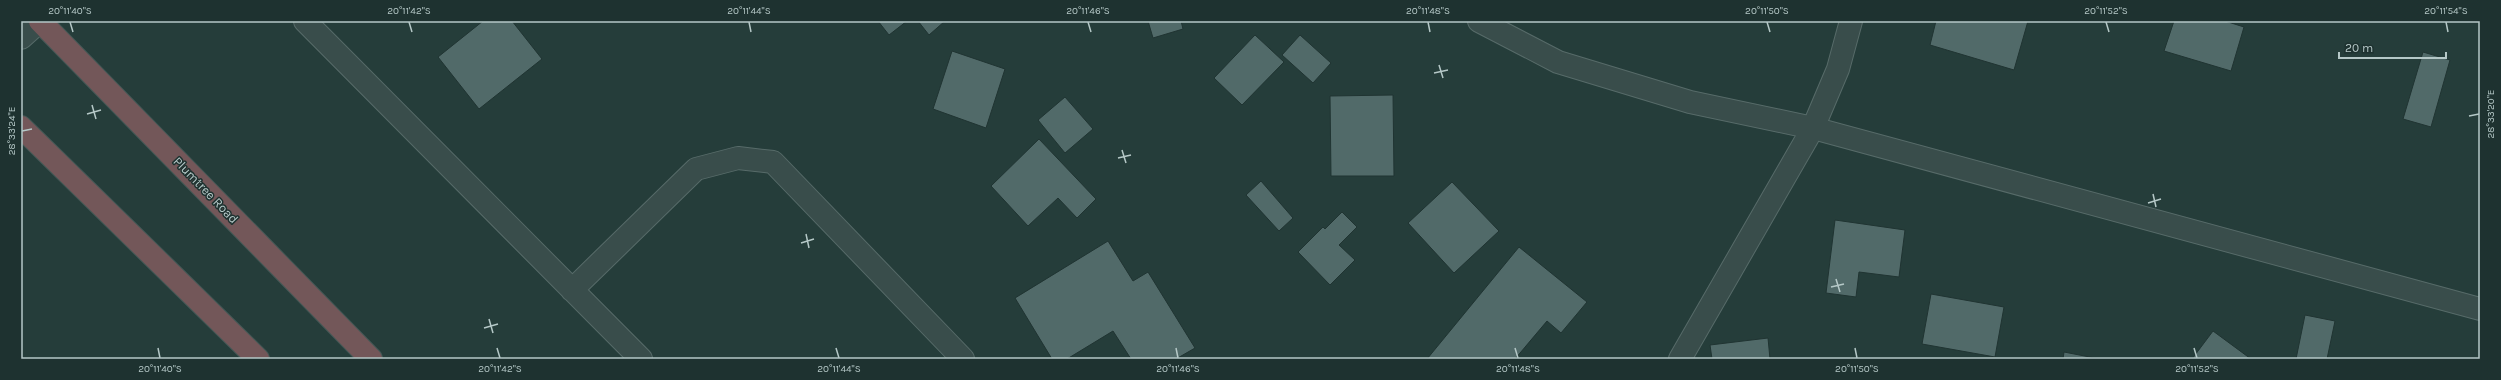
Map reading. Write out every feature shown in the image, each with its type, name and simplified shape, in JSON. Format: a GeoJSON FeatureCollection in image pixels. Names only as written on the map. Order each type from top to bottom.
{"type":"FeatureCollection","features":[{"type":"Feature","properties":{"kind":"highway","name":"Plumtree Road"},"geometry":{"type":"LineString","coordinates":[[40,21],[371,359]]}},
{"type":"Feature","properties":{"kind":"highway"},"geometry":{"type":"LineString","coordinates":[[21,127],[258,359]]}},
{"type":"Feature","properties":{"kind":"street"},"geometry":{"type":"LineString","coordinates":[[21,38],[40,21]]}},
{"type":"Feature","properties":{"kind":"street"},"geometry":{"type":"LineString","coordinates":[[305,21],[641,359]]}},
{"type":"Feature","properties":{"kind":"street"},"geometry":{"type":"LineString","coordinates":[[1479,21],[1558,62],[1690,102],[1813,128],[2480,309]]}},
{"type":"Feature","properties":{"kind":"street"},"geometry":{"type":"LineString","coordinates":[[1680,359],[1813,128],[1838,69],[1851,21]]}},
{"type":"Feature","properties":{"kind":"street"},"geometry":{"type":"LineString","coordinates":[[572,290],[696,169],[738,158],[773,162],[963,359]]}},
{"type":"Feature","properties":{"kind":"building"},"geometry":{"type":"Polygon","coordinates":[[[483,21],[512,21],[542,59],[479,109],[438,57],[483,21]]]}},
{"type":"Feature","properties":{"kind":"building"},"geometry":{"type":"Polygon","coordinates":[[[878,21],[907,21],[889,35],[878,21]]]}},
{"type":"Feature","properties":{"kind":"building"},"geometry":{"type":"Polygon","coordinates":[[[918,21],[945,21],[929,35],[918,21]]]}},
{"type":"Feature","properties":{"kind":"building"},"geometry":{"type":"Polygon","coordinates":[[[1148,21],[1181,21],[1183,29],[1153,38],[1148,21]]]}},
{"type":"Feature","properties":{"kind":"building"},"geometry":{"type":"Polygon","coordinates":[[[1936,21],[2028,21],[2014,70],[1930,45],[1936,21]]]}},
{"type":"Feature","properties":{"kind":"building"},"geometry":{"type":"Polygon","coordinates":[[[2174,21],[2225,21],[2244,27],[2231,71],[2164,51],[2174,21]]]}},
{"type":"Feature","properties":{"kind":"building"},"geometry":{"type":"Polygon","coordinates":[[[1255,35],[1284,62],[1242,105],[1214,78],[1255,35]]]}},
{"type":"Feature","properties":{"kind":"building"},"geometry":{"type":"Polygon","coordinates":[[[1300,35],[1331,63],[1313,83],[1282,55],[1300,35]]]}},
{"type":"Feature","properties":{"kind":"building"},"geometry":{"type":"Polygon","coordinates":[[[952,51],[1005,69],[986,128],[933,109],[952,51]]]}},
{"type":"Feature","properties":{"kind":"building"},"geometry":{"type":"Polygon","coordinates":[[[2423,52],[2450,60],[2431,127],[2403,119],[2423,52]]]}},
{"type":"Feature","properties":{"kind":"building"},"geometry":{"type":"Polygon","coordinates":[[[1393,95],[1394,176],[1331,176],[1330,96],[1393,95]]]}},
{"type":"Feature","properties":{"kind":"building"},"geometry":{"type":"Polygon","coordinates":[[[1065,97],[1093,129],[1065,153],[1038,120],[1065,97]]]}},
{"type":"Feature","properties":{"kind":"building"},"geometry":{"type":"Polygon","coordinates":[[[1039,139],[1096,199],[1077,218],[1058,198],[1028,226],[991,186],[1039,139]]]}},
{"type":"Feature","properties":{"kind":"building"},"geometry":{"type":"Polygon","coordinates":[[[1261,181],[1293,218],[1279,231],[1246,195],[1261,181]]]}},
{"type":"Feature","properties":{"kind":"building"},"geometry":{"type":"Polygon","coordinates":[[[1452,182],[1499,231],[1454,273],[1408,223],[1452,182]]]}},
{"type":"Feature","properties":{"kind":"building"},"geometry":{"type":"Polygon","coordinates":[[[1342,212],[1357,227],[1339,245],[1355,260],[1330,285],[1298,252],[1323,227],[1325,229],[1342,212]]]}},
{"type":"Feature","properties":{"kind":"building"},"geometry":{"type":"Polygon","coordinates":[[[1835,220],[1905,230],[1899,277],[1859,272],[1856,297],[1826,293],[1835,220]]]}},
{"type":"Feature","properties":{"kind":"building"},"geometry":{"type":"Polygon","coordinates":[[[1108,241],[1133,281],[1148,272],[1195,348],[1176,359],[1131,359],[1113,331],[1067,359],[1052,359],[1015,298],[1108,241]]]}},
{"type":"Feature","properties":{"kind":"building"},"geometry":{"type":"Polygon","coordinates":[[[1519,247],[1587,302],[1561,333],[1547,321],[1515,359],[1427,359],[1519,247]]]}},
{"type":"Feature","properties":{"kind":"building"},"geometry":{"type":"Polygon","coordinates":[[[1931,294],[2004,307],[1995,357],[1922,344],[1931,294]]]}},
{"type":"Feature","properties":{"kind":"building"},"geometry":{"type":"Polygon","coordinates":[[[2305,315],[2335,321],[2327,359],[2296,359],[2305,315]]]}},
{"type":"Feature","properties":{"kind":"building"},"geometry":{"type":"Polygon","coordinates":[[[2213,331],[2251,359],[2192,359],[2213,331]]]}},
{"type":"Feature","properties":{"kind":"building"},"geometry":{"type":"Polygon","coordinates":[[[1768,338],[1770,359],[1712,359],[1710,345],[1768,338]]]}},
{"type":"Feature","properties":{"kind":"building"},"geometry":{"type":"Polygon","coordinates":[[[2064,352],[2100,359],[2063,359],[2064,352]]]}}]}
